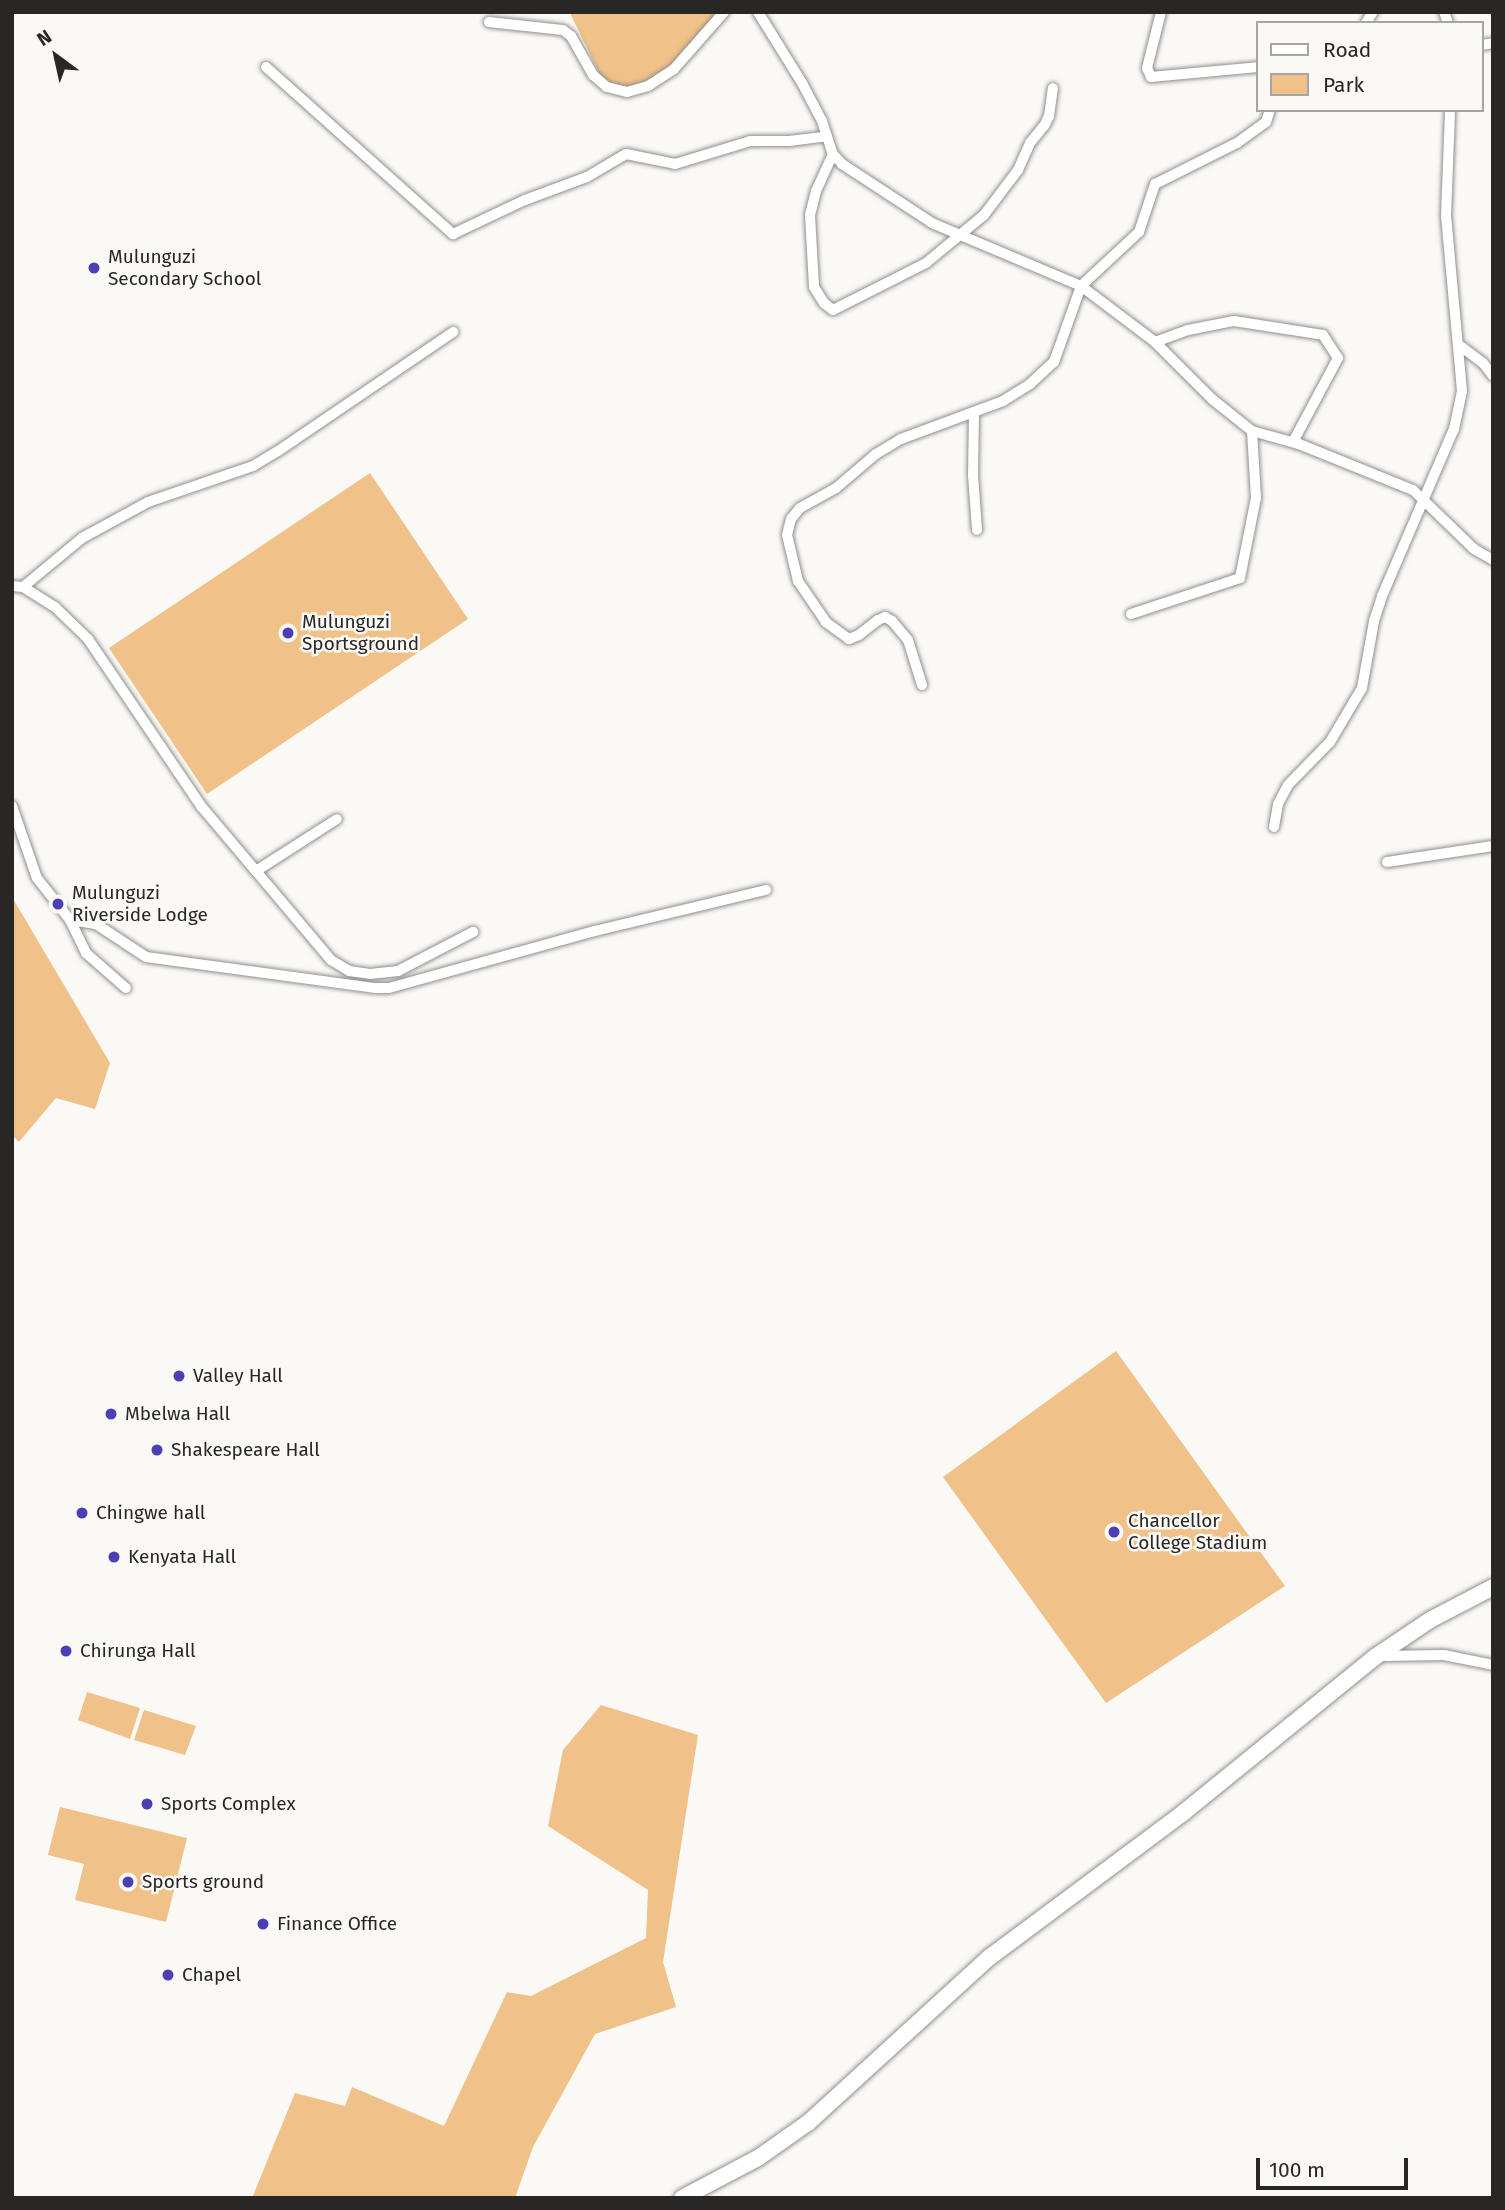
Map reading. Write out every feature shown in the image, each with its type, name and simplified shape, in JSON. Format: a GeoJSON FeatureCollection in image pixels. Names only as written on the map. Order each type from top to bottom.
{"type":"FeatureCollection","features":[{"type":"Feature","properties":{"kind":"street"},"geometry":{"type":"LineString","coordinates":[[489,22],[563,30],[571,36],[593,75],[607,87],[627,92],[648,86],[674,69],[724,12]]}},
{"type":"Feature","properties":{"kind":"street"},"geometry":{"type":"LineString","coordinates":[[758,12],[802,83],[833,154],[877,188],[960,237],[1082,286],[1155,342],[1221,408],[1252,431],[1293,442],[1413,490],[1424,497],[1437,515],[1475,549],[1493,560]]}},
{"type":"Feature","properties":{"kind":"street"},"geometry":{"type":"LineString","coordinates":[[1161,12],[1147,68],[1151,77],[1256,67]]}},
{"type":"Feature","properties":{"kind":"street"},"geometry":{"type":"LineString","coordinates":[[266,67],[453,234],[525,200],[587,177],[626,154],[674,164],[750,141],[789,141],[827,136]]}},
{"type":"Feature","properties":{"kind":"street"},"geometry":{"type":"LineString","coordinates":[[833,154],[816,191],[810,215],[814,286],[824,303],[833,310],[846,306],[926,263],[984,215],[1018,170],[1030,143],[1049,116],[1053,88]]}},
{"type":"Feature","properties":{"kind":"street"},"geometry":{"type":"LineString","coordinates":[[922,685],[908,640],[892,621],[885,617],[849,639],[826,622],[798,581],[787,535],[791,519],[800,508],[836,488],[876,454],[901,439],[974,414],[1003,401],[1030,384],[1054,362],[1082,286],[1139,232],[1155,184],[1237,143],[1266,122],[1269,112]]}},
{"type":"Feature","properties":{"kind":"street"},"geometry":{"type":"LineString","coordinates":[[1274,827],[1278,804],[1288,785],[1330,742],[1362,688],[1374,621],[1454,429],[1462,391],[1446,216],[1450,112]]}},
{"type":"Feature","properties":{"kind":"street"},"geometry":{"type":"LineString","coordinates":[[1155,342],[1188,330],[1234,321],[1323,335],[1338,358],[1293,442]]}},
{"type":"Feature","properties":{"kind":"street"},"geometry":{"type":"LineString","coordinates":[[453,332],[278,452],[253,466],[148,502],[82,538],[18,587],[55,607],[88,639],[201,806],[331,960],[349,971],[370,974],[398,971],[473,932]]}},
{"type":"Feature","properties":{"kind":"street"},"geometry":{"type":"LineString","coordinates":[[1459,345],[1483,363],[1493,376]]}},
{"type":"Feature","properties":{"kind":"street"},"geometry":{"type":"LineString","coordinates":[[974,414],[973,475],[977,530]]}},
{"type":"Feature","properties":{"kind":"street"},"geometry":{"type":"LineString","coordinates":[[1130,614],[1240,578],[1256,498],[1252,431]]}},
{"type":"Feature","properties":{"kind":"street"},"geometry":{"type":"LineString","coordinates":[[12,806],[37,878],[70,920],[86,953],[127,988]]}},
{"type":"Feature","properties":{"kind":"street"},"geometry":{"type":"LineString","coordinates":[[256,872],[337,819]]}},
{"type":"Feature","properties":{"kind":"street"},"geometry":{"type":"LineString","coordinates":[[1387,862],[1493,846]]}},
{"type":"Feature","properties":{"kind":"street"},"geometry":{"type":"LineString","coordinates":[[70,920],[96,924],[146,957],[389,988],[595,931],[766,890]]}},
{"type":"Feature","properties":{"kind":"street"},"geometry":{"type":"LineString","coordinates":[[682,2198],[758,2158],[808,2122],[990,1956],[1183,1813],[1375,1657],[1430,1620],[1493,1587]]}},
{"type":"Feature","properties":{"kind":"street"},"geometry":{"type":"LineString","coordinates":[[1375,1657],[1444,1655],[1493,1665]]}},
{"type":"Feature","properties":{"kind":"green space"},"geometry":{"type":"Polygon","coordinates":[[[722,12],[668,71],[629,90],[603,81],[570,13],[722,12]]]}},
{"type":"Feature","properties":{"kind":"green space","name":"Mulunguzi Sportsground"},"geometry":{"type":"Polygon","coordinates":[[[370,473],[468,619],[207,794],[109,648],[370,473]]]}},
{"type":"Feature","properties":{"kind":"green space"},"geometry":{"type":"Polygon","coordinates":[[[12,897],[110,1063],[95,1109],[56,1098],[19,1142],[12,1135],[12,897]]]}},
{"type":"Feature","properties":{"kind":"green space","name":"Chancellor College Stadium"},"geometry":{"type":"Polygon","coordinates":[[[1116,1351],[1285,1586],[1106,1703],[943,1477],[1116,1351]]]}},
{"type":"Feature","properties":{"kind":"green space"},"geometry":{"type":"Polygon","coordinates":[[[87,1692],[140,1708],[130,1739],[78,1720],[87,1692]]]}},
{"type":"Feature","properties":{"kind":"green space"},"geometry":{"type":"Polygon","coordinates":[[[601,1705],[698,1735],[663,1962],[676,2007],[595,2034],[533,2147],[515,2198],[252,2198],[295,2093],[345,2106],[352,2087],[444,2126],[507,1992],[531,1996],[646,1938],[648,1890],[548,1826],[563,1750],[601,1705]]]}},
{"type":"Feature","properties":{"kind":"green space"},"geometry":{"type":"Polygon","coordinates":[[[144,1710],[196,1726],[185,1755],[134,1740],[144,1710]]]}},
{"type":"Feature","properties":{"kind":"green space","name":"Sports ground"},"geometry":{"type":"Polygon","coordinates":[[[60,1807],[187,1838],[166,1922],[75,1900],[84,1864],[48,1855],[60,1807]]]}},
{"type":"Feature","properties":{"kind":"place","name":"Mulunguzi Secondary School"},"geometry":{"type":"Point","coordinates":[94,268]}},
{"type":"Feature","properties":{"kind":"place","name":"Mulunguzi Sportsground"},"geometry":{"type":"Point","coordinates":[288,633]}},
{"type":"Feature","properties":{"kind":"place","name":"Mulunguzi Riverside Lodge"},"geometry":{"type":"Point","coordinates":[58,904]}},
{"type":"Feature","properties":{"kind":"place","name":"Valley Hall"},"geometry":{"type":"Point","coordinates":[179,1376]}},
{"type":"Feature","properties":{"kind":"place","name":"Mbelwa Hall"},"geometry":{"type":"Point","coordinates":[111,1414]}},
{"type":"Feature","properties":{"kind":"place","name":"Shakespeare Hall"},"geometry":{"type":"Point","coordinates":[157,1450]}},
{"type":"Feature","properties":{"kind":"place","name":"Chingwe hall"},"geometry":{"type":"Point","coordinates":[82,1513]}},
{"type":"Feature","properties":{"kind":"place","name":"Chancellor College Stadium"},"geometry":{"type":"Point","coordinates":[1114,1532]}},
{"type":"Feature","properties":{"kind":"place","name":"Kenyata Hall"},"geometry":{"type":"Point","coordinates":[114,1557]}},
{"type":"Feature","properties":{"kind":"place","name":"Chirunga Hall"},"geometry":{"type":"Point","coordinates":[66,1651]}},
{"type":"Feature","properties":{"kind":"place","name":"Sports Complex"},"geometry":{"type":"Point","coordinates":[147,1804]}},
{"type":"Feature","properties":{"kind":"place","name":"Sports ground"},"geometry":{"type":"Point","coordinates":[128,1882]}},
{"type":"Feature","properties":{"kind":"place","name":"Finance Office"},"geometry":{"type":"Point","coordinates":[263,1924]}},
{"type":"Feature","properties":{"kind":"place","name":"Chapel"},"geometry":{"type":"Point","coordinates":[168,1975]}}]}
